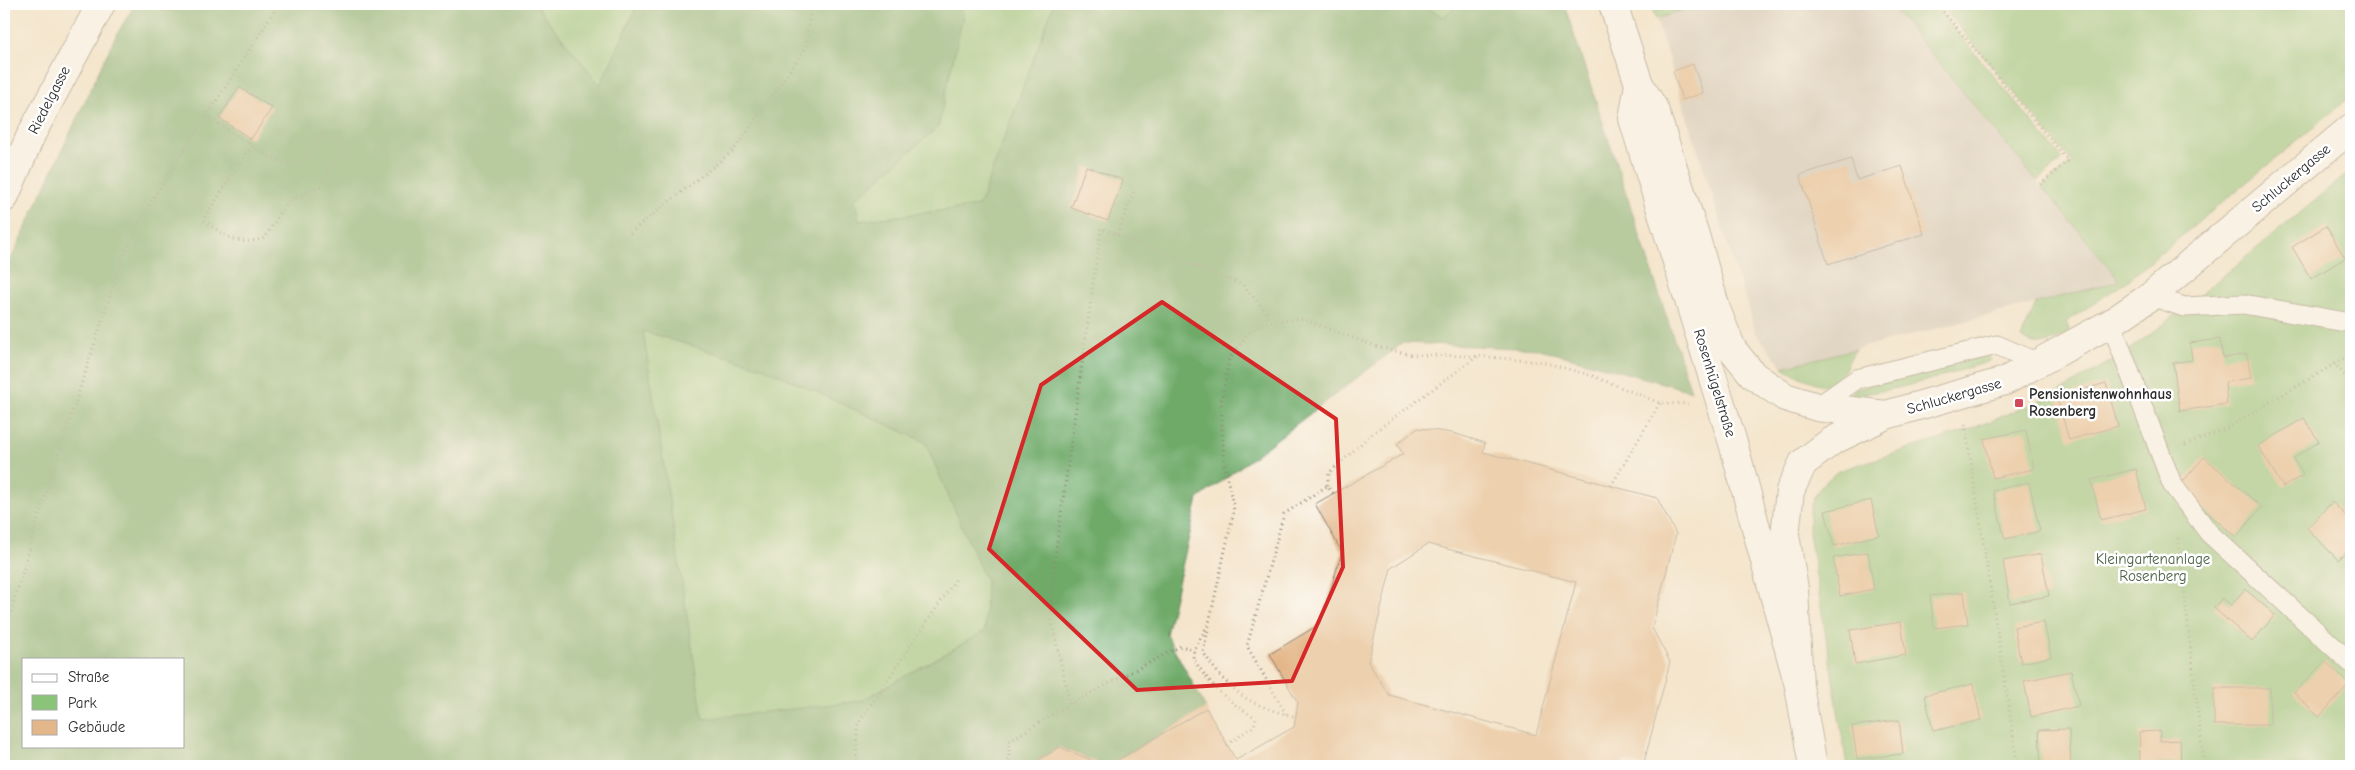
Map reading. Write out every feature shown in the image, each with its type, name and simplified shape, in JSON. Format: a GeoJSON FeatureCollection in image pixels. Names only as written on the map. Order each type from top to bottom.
{"type":"FeatureCollection","features":[{"type":"Feature","properties":{"kind":"main road","name":"Riedelgasse"},"geometry":{"type":"LineString","coordinates":[[5,192],[31,135],[100,4]]}},
{"type":"Feature","properties":{"kind":"main road","name":"Rosenhügelstraße"},"geometry":{"type":"LineString","coordinates":[[1613,4],[1638,84],[1633,119],[1733,442],[1799,686],[1813,766]]}},
{"type":"Feature","properties":{"kind":"main road"},"geometry":{"type":"LineString","coordinates":[[1638,84],[1654,109],[1695,235],[1716,309],[1732,349],[1753,375],[1785,397],[1818,407],[1886,415]]}},
{"type":"Feature","properties":{"kind":"main road","name":"Schluckergasse"},"geometry":{"type":"LineString","coordinates":[[1799,686],[1794,589],[1785,535],[1790,491],[1803,463],[1832,441],[1886,415],[2006,381],[2111,324],[2151,296],[2351,128]]}},
{"type":"Feature","properties":{"kind":"lane"},"geometry":{"type":"LineString","coordinates":[[2151,296],[2184,307],[2243,304],[2351,323]]}},
{"type":"Feature","properties":{"kind":"lane"},"geometry":{"type":"LineString","coordinates":[[2111,324],[2172,484],[2209,533],[2351,663]]}},
{"type":"Feature","properties":{"kind":"lane"},"geometry":{"type":"LineString","coordinates":[[1818,407],[1857,379],[1997,345],[2038,363]]}},
{"type":"Feature","properties":{"kind":"path"},"geometry":{"type":"LineString","coordinates":[[4,636],[41,509],[122,259],[145,211],[279,4]]}},
{"type":"Feature","properties":{"kind":"path"},"geometry":{"type":"LineString","coordinates":[[630,233],[734,150],[806,48],[811,4]]}},
{"type":"Feature","properties":{"kind":"path"},"geometry":{"type":"LineString","coordinates":[[1937,4],[2068,161],[2037,187]]}},
{"type":"Feature","properties":{"kind":"path"},"geometry":{"type":"LineString","coordinates":[[206,116],[276,160],[292,164],[306,157],[322,133],[341,144],[343,153],[320,186],[293,198],[281,210],[265,238],[250,242],[232,240],[204,220],[252,145]]}},
{"type":"Feature","properties":{"kind":"path"},"geometry":{"type":"LineString","coordinates":[[1117,234],[1134,191]]}},
{"type":"Feature","properties":{"kind":"path"},"geometry":{"type":"LineString","coordinates":[[1070,704],[1050,614],[1055,557],[1101,228],[1243,285],[1266,312],[1269,321]]}},
{"type":"Feature","properties":{"kind":"path"},"geometry":{"type":"LineString","coordinates":[[1296,717],[1264,709],[1240,695],[1216,672],[1203,652],[1234,510],[1224,463],[1220,403],[1229,360],[1250,331],[1269,321],[1302,319],[1378,347],[1412,355],[1478,356],[1542,362],[1590,375],[1660,403],[1692,404]]}},
{"type":"Feature","properties":{"kind":"path"},"geometry":{"type":"LineString","coordinates":[[2160,452],[2202,440],[2227,428],[2351,354]]}},
{"type":"Feature","properties":{"kind":"path"},"geometry":{"type":"LineString","coordinates":[[1286,714],[1247,646],[1284,514],[1327,486],[1330,472],[1373,433],[1478,356]]}},
{"type":"Feature","properties":{"kind":"path"},"geometry":{"type":"LineString","coordinates":[[2334,363],[2351,383]]}},
{"type":"Feature","properties":{"kind":"path"},"geometry":{"type":"LineString","coordinates":[[1958,395],[1966,431],[2018,766]]}},
{"type":"Feature","properties":{"kind":"path"},"geometry":{"type":"LineString","coordinates":[[1611,486],[1660,403]]}},
{"type":"Feature","properties":{"kind":"path"},"geometry":{"type":"LineString","coordinates":[[1327,486],[1333,493]]}},
{"type":"Feature","properties":{"kind":"path"},"geometry":{"type":"LineString","coordinates":[[2178,533],[2204,766]]}},
{"type":"Feature","properties":{"kind":"path"},"geometry":{"type":"LineString","coordinates":[[855,766],[859,722],[956,579]]}},
{"type":"Feature","properties":{"kind":"path"},"geometry":{"type":"LineString","coordinates":[[1209,623],[1194,650],[1193,658],[1208,682],[1235,705],[1256,718],[1254,726],[1227,744]]}},
{"type":"Feature","properties":{"kind":"path"},"geometry":{"type":"LineString","coordinates":[[1008,766],[1009,741],[1070,704],[1180,646],[1194,650]]}},
{"type":"Feature","properties":{"kind":"highlighted area"},"geometry":{"type":"Polygon","coordinates":[[[1162,302],[1336,419],[1343,567],[1292,681],[1137,690],[989,549],[1041,385],[1162,302]]]}},
{"type":"Feature","properties":{"kind":"shaded area"},"geometry":{"type":"Polygon","coordinates":[[[1703,4],[1890,4],[2120,282],[1783,367],[1756,333],[1656,19],[1703,4]]]}},
{"type":"Feature","properties":{"kind":"green space"},"geometry":{"type":"Polygon","coordinates":[[[135,4],[535,4],[600,85],[638,4],[962,4],[963,15],[938,127],[855,199],[859,221],[979,206],[1054,4],[1422,4],[1443,17],[1458,4],[1564,4],[1691,391],[1539,349],[1403,343],[1198,499],[1166,634],[1206,708],[1107,766],[1059,747],[1030,766],[4,766],[4,274],[114,39],[135,4]],[[643,331],[703,719],[861,701],[985,631],[986,581],[925,442],[762,367],[643,331]]]}},
{"type":"Feature","properties":{"kind":"green space"},"geometry":{"type":"Polygon","coordinates":[[[535,4],[638,4],[600,86],[535,4]]]}},
{"type":"Feature","properties":{"kind":"green space"},"geometry":{"type":"Polygon","coordinates":[[[962,4],[1054,4],[979,206],[858,221],[855,199],[938,127],[963,15],[962,4]]]}},
{"type":"Feature","properties":{"kind":"green space"},"geometry":{"type":"Polygon","coordinates":[[[1422,4],[1458,4],[1443,17],[1422,4]]]}},
{"type":"Feature","properties":{"kind":"green space"},"geometry":{"type":"Polygon","coordinates":[[[1650,4],[1703,4],[1656,19],[1650,4]]]}},
{"type":"Feature","properties":{"kind":"green space"},"geometry":{"type":"Polygon","coordinates":[[[1890,4],[1934,4],[2063,159],[2037,181],[1890,4]]]}},
{"type":"Feature","properties":{"kind":"green space"},"geometry":{"type":"Polygon","coordinates":[[[1940,4],[2351,4],[2351,96],[2126,282],[2066,322],[2069,329],[2067,333],[2044,343],[2033,344],[2021,338],[2036,303],[2120,281],[2042,187],[2072,162],[1940,4]]]}},
{"type":"Feature","properties":{"kind":"green space","name":"Kleingartenanlage Rosenberg"},"geometry":{"type":"Polygon","coordinates":[[[2351,171],[2351,766],[1847,766],[1809,533],[1811,504],[1822,485],[1838,471],[1966,431],[2052,396],[2123,354],[2168,321],[2351,171]]]}},
{"type":"Feature","properties":{"kind":"green space"},"geometry":{"type":"Polygon","coordinates":[[[643,331],[762,367],[925,442],[986,581],[985,631],[861,701],[703,720],[643,331]]]}},
{"type":"Feature","properties":{"kind":"green space"},"geometry":{"type":"Polygon","coordinates":[[[1855,349],[1844,371],[1827,387],[1800,377],[1783,367],[1855,349]]]}},
{"type":"Feature","properties":{"kind":"green space"},"geometry":{"type":"Polygon","coordinates":[[[1988,355],[1990,361],[1938,377],[1886,390],[1851,395],[1854,390],[1867,386],[1988,355]]]}},
{"type":"Feature","properties":{"kind":"building"},"geometry":{"type":"Polygon","coordinates":[[[1693,64],[1703,93],[1682,100],[1673,71],[1693,64]]]}},
{"type":"Feature","properties":{"kind":"building"},"geometry":{"type":"Polygon","coordinates":[[[239,87],[272,108],[251,139],[219,118],[239,87]]]}},
{"type":"Feature","properties":{"kind":"building"},"geometry":{"type":"Polygon","coordinates":[[[1851,159],[1857,180],[1902,166],[1924,234],[1828,264],[1800,175],[1851,159]]]}},
{"type":"Feature","properties":{"kind":"building"},"geometry":{"type":"Polygon","coordinates":[[[1086,166],[1123,180],[1108,221],[1071,208],[1086,166]]]}},
{"type":"Feature","properties":{"kind":"building"},"geometry":{"type":"Polygon","coordinates":[[[2326,226],[2345,258],[2311,279],[2292,247],[2326,226]]]}},
{"type":"Feature","properties":{"kind":"building"},"geometry":{"type":"Polygon","coordinates":[[[2220,339],[2223,358],[2247,354],[2251,378],[2225,382],[2227,404],[2180,411],[2173,363],[2192,360],[2190,343],[2220,339]]]}},
{"type":"Feature","properties":{"kind":"building"},"geometry":{"type":"Polygon","coordinates":[[[2106,383],[2118,426],[2069,440],[2057,397],[2106,383]]]}},
{"type":"Feature","properties":{"kind":"building"},"geometry":{"type":"Polygon","coordinates":[[[2304,418],[2319,442],[2293,458],[2303,475],[2283,487],[2258,446],[2304,418]]]}},
{"type":"Feature","properties":{"kind":"building"},"geometry":{"type":"Polygon","coordinates":[[[1418,428],[1453,433],[1485,443],[1483,452],[1657,498],[1676,534],[1652,628],[1670,662],[1643,766],[1623,761],[1622,766],[1107,766],[1206,708],[1236,760],[1294,727],[1298,703],[1270,654],[1320,624],[1342,552],[1315,504],[1403,454],[1397,444],[1418,428]],[[1428,544],[1391,568],[1368,662],[1389,695],[1536,735],[1576,582],[1428,544]]]}},
{"type":"Feature","properties":{"kind":"building"},"geometry":{"type":"Polygon","coordinates":[[[2026,430],[2034,469],[1993,478],[1984,439],[2026,430]]]}},
{"type":"Feature","properties":{"kind":"building"},"geometry":{"type":"Polygon","coordinates":[[[2204,457],[2262,507],[2236,537],[2178,487],[2204,457]]]}},
{"type":"Feature","properties":{"kind":"building"},"geometry":{"type":"Polygon","coordinates":[[[2136,469],[2146,509],[2101,520],[2091,480],[2136,469]]]}},
{"type":"Feature","properties":{"kind":"building"},"geometry":{"type":"Polygon","coordinates":[[[2029,482],[2040,531],[2005,539],[1993,491],[2029,482]]]}},
{"type":"Feature","properties":{"kind":"building"},"geometry":{"type":"Polygon","coordinates":[[[1871,500],[1879,535],[1834,546],[1825,511],[1871,500]]]}},
{"type":"Feature","properties":{"kind":"building"},"geometry":{"type":"Polygon","coordinates":[[[2332,502],[2351,521],[2351,547],[2338,560],[2307,528],[2332,502]]]}},
{"type":"Feature","properties":{"kind":"building"},"geometry":{"type":"Polygon","coordinates":[[[1868,552],[1874,589],[1840,596],[1833,558],[1868,552]]]}},
{"type":"Feature","properties":{"kind":"building"},"geometry":{"type":"Polygon","coordinates":[[[2041,554],[2049,596],[2010,603],[2003,561],[2041,554]]]}},
{"type":"Feature","properties":{"kind":"building"},"geometry":{"type":"Polygon","coordinates":[[[2245,589],[2275,615],[2252,642],[2214,608],[2222,598],[2231,605],[2245,589]]]}},
{"type":"Feature","properties":{"kind":"building"},"geometry":{"type":"Polygon","coordinates":[[[1964,592],[1968,624],[1934,628],[1930,596],[1964,592]]]}},
{"type":"Feature","properties":{"kind":"building"},"geometry":{"type":"Polygon","coordinates":[[[1901,622],[1906,655],[1855,664],[1850,630],[1901,622]]]}},
{"type":"Feature","properties":{"kind":"building"},"geometry":{"type":"Polygon","coordinates":[[[2044,622],[2051,657],[2021,663],[2014,627],[2044,622]]]}},
{"type":"Feature","properties":{"kind":"building"},"geometry":{"type":"Polygon","coordinates":[[[2325,661],[2349,684],[2319,717],[2294,693],[2325,661]]]}},
{"type":"Feature","properties":{"kind":"building"},"geometry":{"type":"Polygon","coordinates":[[[2071,671],[2079,706],[2031,717],[2024,681],[2071,671]]]}},
{"type":"Feature","properties":{"kind":"building"},"geometry":{"type":"Polygon","coordinates":[[[1973,684],[1981,720],[1933,731],[1925,695],[1973,684]]]}},
{"type":"Feature","properties":{"kind":"building"},"geometry":{"type":"Polygon","coordinates":[[[2214,688],[2270,688],[2270,725],[2214,725],[2214,688]]]}},
{"type":"Feature","properties":{"kind":"building"},"geometry":{"type":"Polygon","coordinates":[[[1899,720],[1903,754],[1857,759],[1852,726],[1899,720]]]}},
{"type":"Feature","properties":{"kind":"building"},"geometry":{"type":"Polygon","coordinates":[[[2069,729],[2071,766],[2041,766],[2039,730],[2069,729]]]}},
{"type":"Feature","properties":{"kind":"building"},"geometry":{"type":"Polygon","coordinates":[[[2160,731],[2160,741],[2180,740],[2181,763],[2140,764],[2139,732],[2160,731]]]}},
{"type":"Feature","properties":{"kind":"building"},"geometry":{"type":"Polygon","coordinates":[[[1059,747],[1106,766],[1030,766],[1059,747]]]}},
{"type":"Feature","properties":{"kind":"building"},"geometry":{"type":"Polygon","coordinates":[[[2268,762],[2268,766],[2222,766],[2222,763],[2268,762]]]}},
{"type":"Feature","properties":{"kind":"place","name":"Pensionistenwohnhaus Rosenberg"},"geometry":{"type":"Point","coordinates":[2019,403]}}]}
